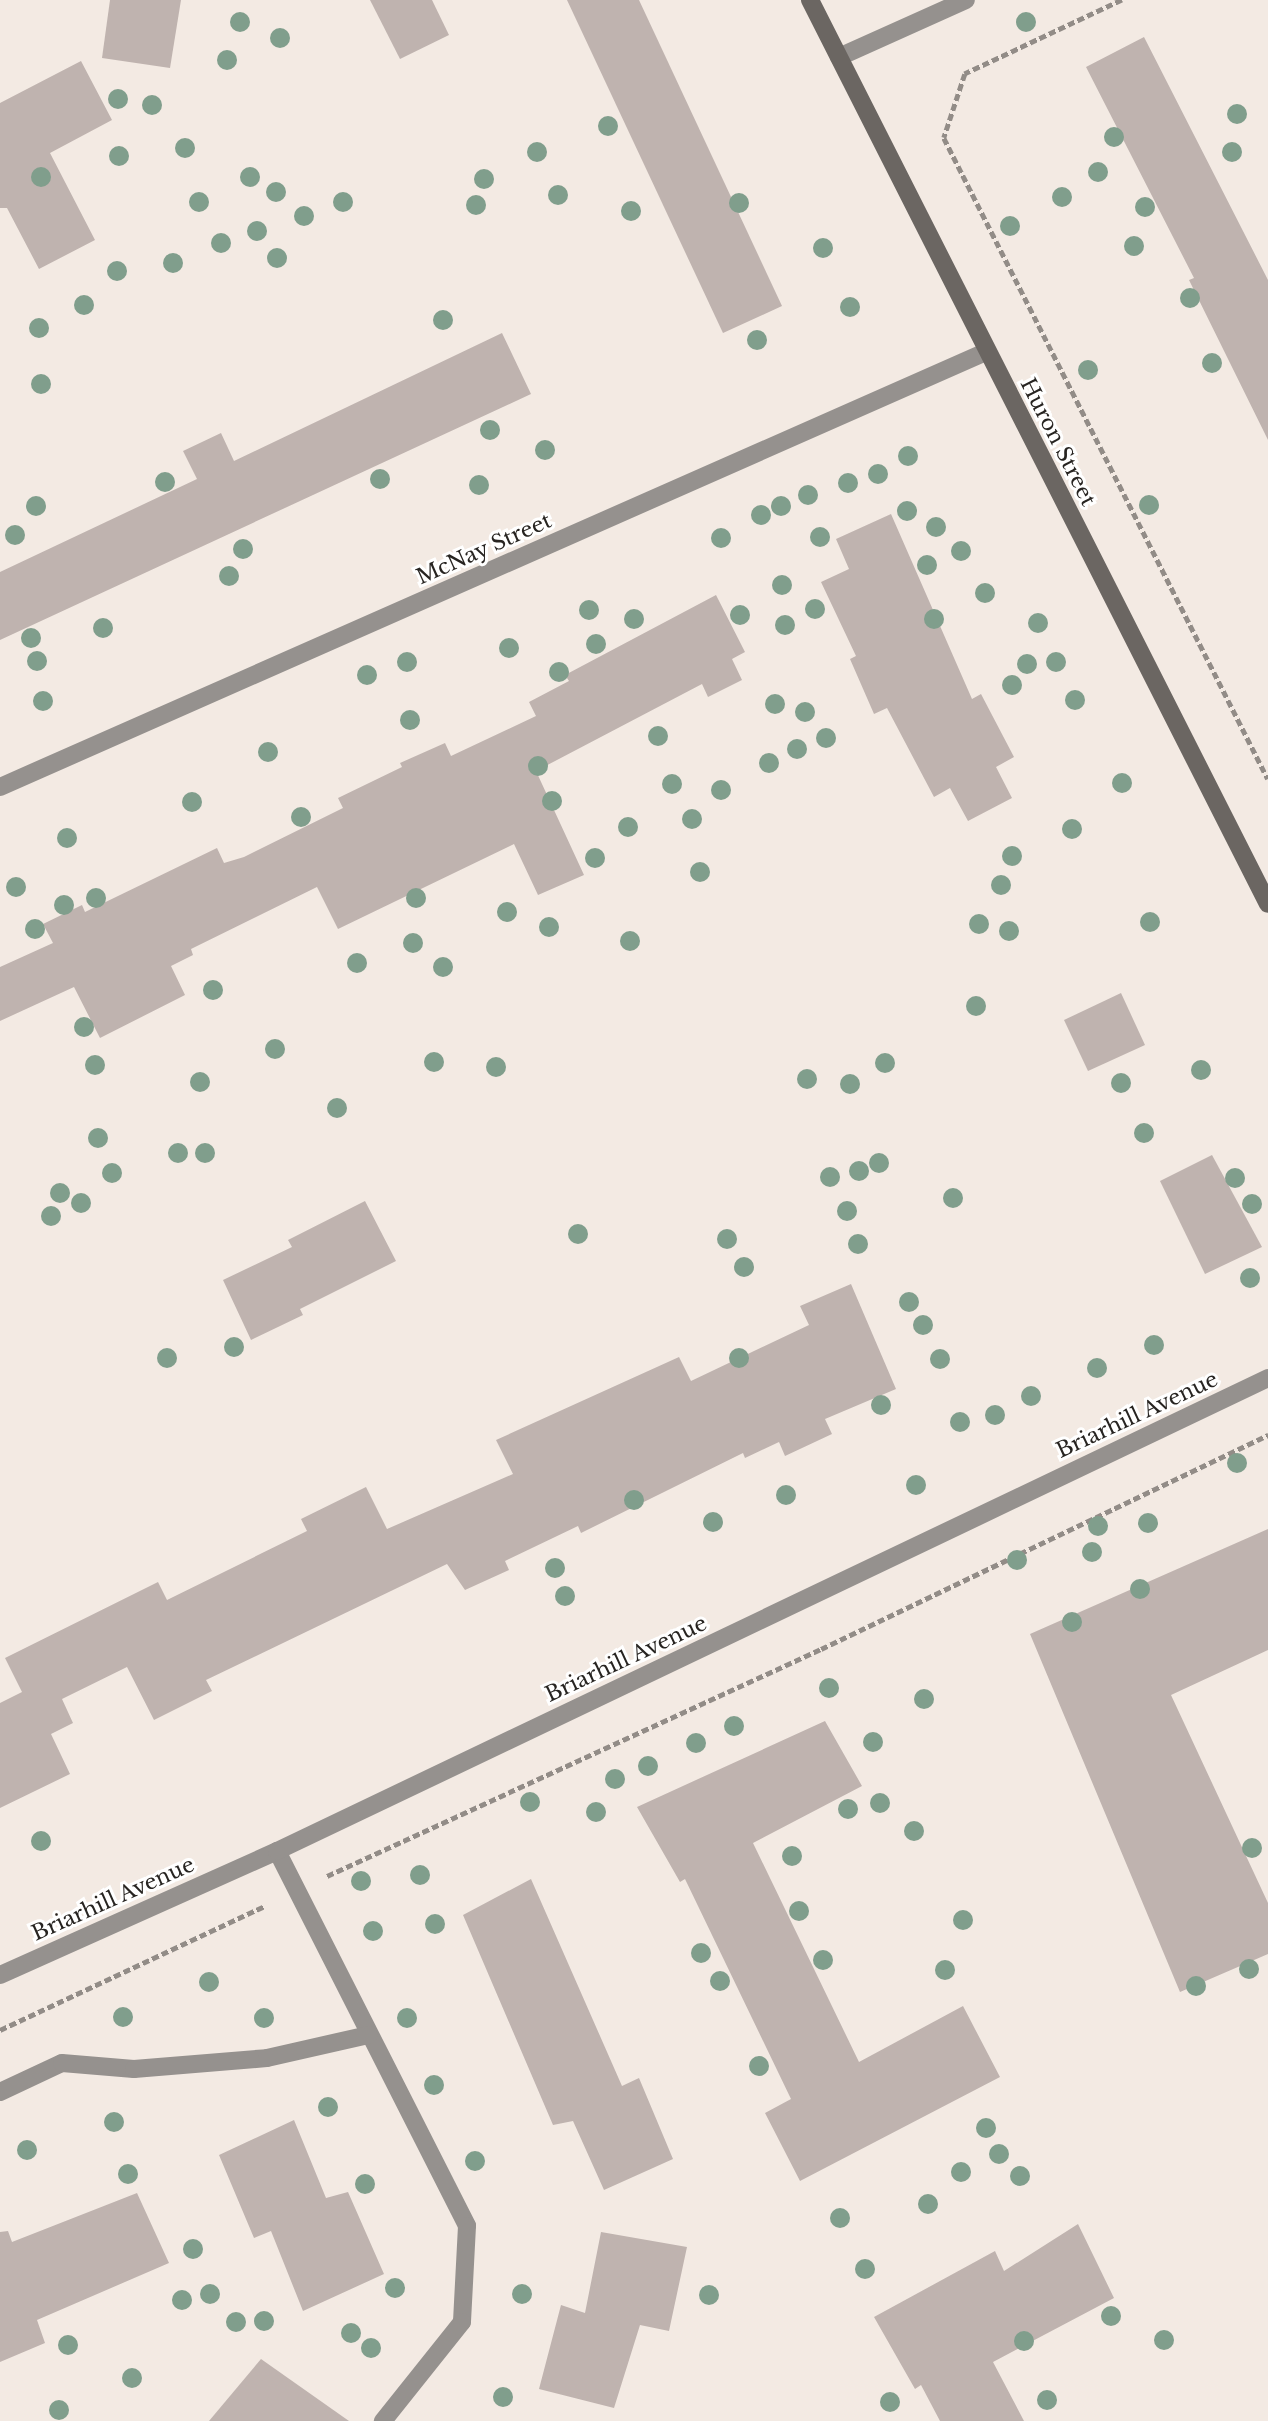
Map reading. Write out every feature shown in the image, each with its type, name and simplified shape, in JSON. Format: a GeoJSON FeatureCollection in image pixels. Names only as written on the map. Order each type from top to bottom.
{"type":"FeatureCollection","features":[{"type":"Feature","properties":{"kind":"main road","name":"Huron Street"},"geometry":{"type":"LineString","coordinates":[[810,0],[1268,904]]}},
{"type":"Feature","properties":{"kind":"street"},"geometry":{"type":"LineString","coordinates":[[839,57],[966,0]]}},
{"type":"Feature","properties":{"kind":"street","name":"McNay Street"},"geometry":{"type":"LineString","coordinates":[[0,787],[986,352]]}},
{"type":"Feature","properties":{"kind":"street","name":"Briarhill Avenue"},"geometry":{"type":"LineString","coordinates":[[0,1975],[276,1851],[1268,1378]]}},
{"type":"Feature","properties":{"kind":"street"},"geometry":{"type":"LineString","coordinates":[[276,1851],[467,2226],[462,2322],[383,2421]]}},
{"type":"Feature","properties":{"kind":"street"},"geometry":{"type":"LineString","coordinates":[[0,2092],[62,2063],[134,2069],[240,2060],[369,2035]]}},
{"type":"Feature","properties":{"kind":"path"},"geometry":{"type":"LineString","coordinates":[[1122,0],[965,74],[944,138],[1268,779]]}},
{"type":"Feature","properties":{"kind":"path"},"geometry":{"type":"LineString","coordinates":[[0,2030],[821,1649],[1268,1435]]}},
{"type":"Feature","properties":{"kind":"building"},"geometry":{"type":"Polygon","coordinates":[[[110,0],[181,0],[170,68],[102,58],[110,0]]]}},
{"type":"Feature","properties":{"kind":"building"},"geometry":{"type":"Polygon","coordinates":[[[370,0],[432,0],[449,35],[400,59],[370,0]]]}},
{"type":"Feature","properties":{"kind":"building"},"geometry":{"type":"Polygon","coordinates":[[[567,0],[639,0],[782,306],[723,333],[567,0]]]}},
{"type":"Feature","properties":{"kind":"building"},"geometry":{"type":"Polygon","coordinates":[[[1144,37],[1268,280],[1268,440],[1189,280],[1194,278],[1086,67],[1144,37]]]}},
{"type":"Feature","properties":{"kind":"building"},"geometry":{"type":"Polygon","coordinates":[[[81,61],[112,120],[50,153],[95,240],[39,269],[7,208],[0,208],[0,103],[81,61]]]}},
{"type":"Feature","properties":{"kind":"building"},"geometry":{"type":"Polygon","coordinates":[[[502,333],[531,394],[0,640],[0,572],[197,479],[183,451],[221,433],[234,461],[502,333]]]}},
{"type":"Feature","properties":{"kind":"building"},"geometry":{"type":"Polygon","coordinates":[[[891,514],[972,699],[981,694],[1014,757],[996,767],[1012,798],[968,821],[950,788],[934,797],[887,708],[874,714],[850,659],[856,656],[821,582],[849,569],[836,539],[891,514]]]}},
{"type":"Feature","properties":{"kind":"building"},"geometry":{"type":"Polygon","coordinates":[[[716,595],[745,652],[732,659],[742,680],[708,697],[702,684],[536,771],[584,875],[538,895],[514,844],[338,929],[317,887],[191,949],[193,955],[171,966],[185,995],[100,1038],[74,987],[0,1021],[0,967],[53,943],[43,924],[82,905],[85,912],[217,848],[224,863],[244,857],[343,808],[338,798],[402,767],[400,763],[445,743],[451,756],[536,716],[529,702],[569,681],[565,675],[716,595]]]}},
{"type":"Feature","properties":{"kind":"building"},"geometry":{"type":"Polygon","coordinates":[[[1121,993],[1145,1045],[1088,1071],[1064,1020],[1121,993]]]}},
{"type":"Feature","properties":{"kind":"building"},"geometry":{"type":"Polygon","coordinates":[[[1212,1155],[1262,1247],[1205,1274],[1160,1181],[1212,1155]]]}},
{"type":"Feature","properties":{"kind":"building"},"geometry":{"type":"Polygon","coordinates":[[[365,1201],[396,1261],[300,1309],[303,1315],[251,1340],[223,1280],[292,1247],[288,1240],[365,1201]]]}},
{"type":"Feature","properties":{"kind":"building"},"geometry":{"type":"Polygon","coordinates":[[[851,1284],[896,1389],[825,1419],[832,1434],[785,1456],[779,1442],[745,1458],[743,1453],[581,1533],[578,1526],[505,1561],[509,1570],[465,1590],[447,1564],[206,1680],[212,1691],[154,1720],[127,1667],[62,1699],[73,1723],[51,1734],[70,1774],[0,1808],[0,1703],[22,1692],[5,1658],[158,1582],[167,1600],[307,1531],[301,1519],[366,1487],[387,1529],[513,1474],[496,1440],[679,1357],[691,1381],[809,1325],[800,1306],[851,1284]]]}},
{"type":"Feature","properties":{"kind":"building"},"geometry":{"type":"Polygon","coordinates":[[[1268,1529],[1268,1650],[1171,1695],[1268,1903],[1268,1954],[1180,1992],[1030,1634],[1268,1529]]]}},
{"type":"Feature","properties":{"kind":"building"},"geometry":{"type":"Polygon","coordinates":[[[825,1721],[862,1786],[753,1843],[859,2062],[963,2006],[1000,2077],[800,2181],[765,2113],[791,2099],[685,1879],[680,1882],[637,1807],[825,1721]]]}},
{"type":"Feature","properties":{"kind":"building"},"geometry":{"type":"Polygon","coordinates":[[[531,1879],[622,2086],[639,2078],[673,2159],[604,2190],[573,2121],[553,2125],[463,1915],[531,1879]]]}},
{"type":"Feature","properties":{"kind":"building"},"geometry":{"type":"Polygon","coordinates":[[[294,2120],[326,2198],[348,2192],[384,2274],[303,2311],[271,2231],[254,2238],[219,2155],[294,2120]]]}},
{"type":"Feature","properties":{"kind":"building"},"geometry":{"type":"Polygon","coordinates":[[[137,2193],[169,2263],[37,2320],[45,2343],[0,2362],[0,2232],[8,2231],[12,2242],[137,2193]]]}},
{"type":"Feature","properties":{"kind":"building"},"geometry":{"type":"Polygon","coordinates":[[[1078,2224],[1114,2298],[993,2362],[1024,2421],[940,2421],[921,2385],[915,2389],[874,2317],[995,2251],[1004,2271],[1078,2224]]]}},
{"type":"Feature","properties":{"kind":"building"},"geometry":{"type":"Polygon","coordinates":[[[601,2232],[687,2247],[669,2331],[640,2325],[614,2408],[539,2389],[561,2305],[585,2313],[601,2232]]]}},
{"type":"Feature","properties":{"kind":"building"},"geometry":{"type":"Polygon","coordinates":[[[261,2359],[349,2421],[209,2421],[261,2359]]]}}]}
